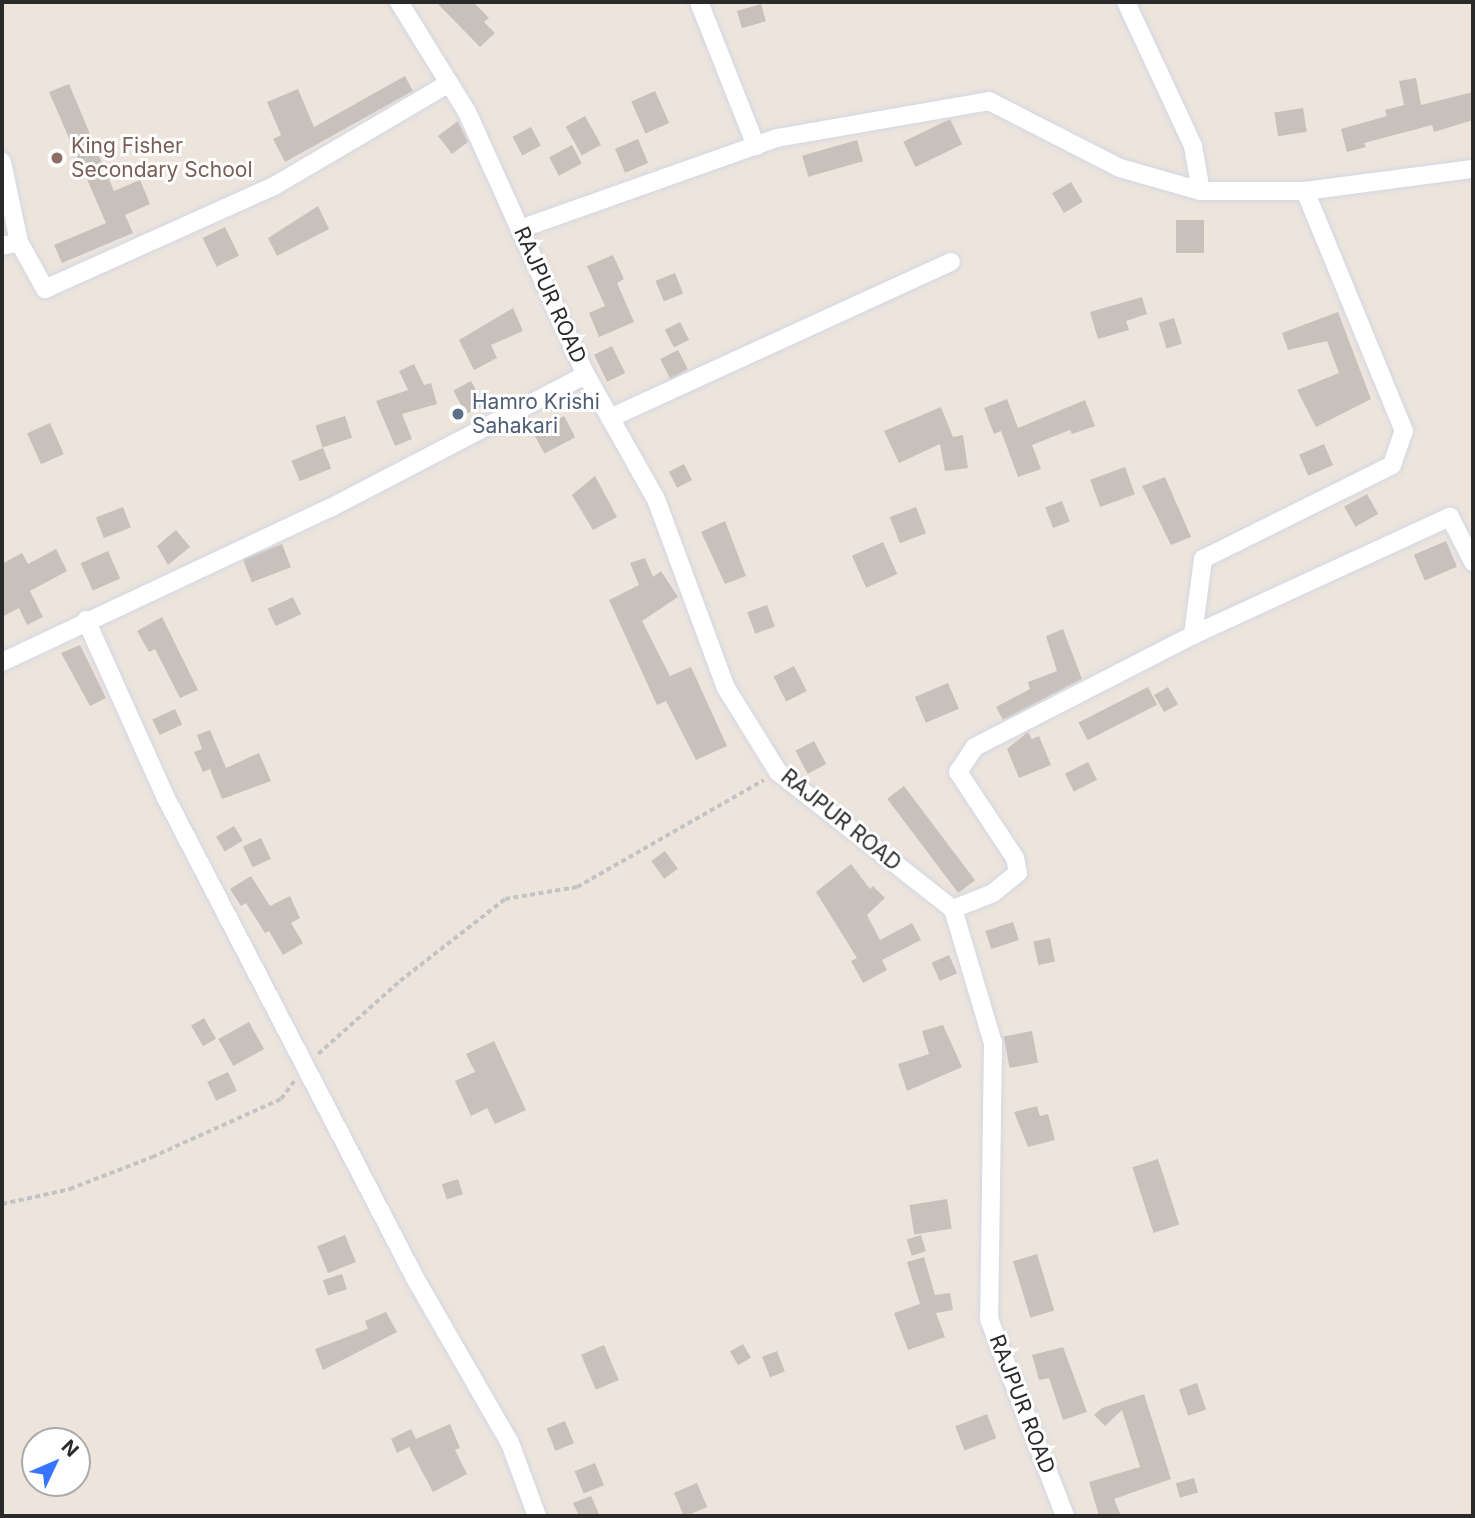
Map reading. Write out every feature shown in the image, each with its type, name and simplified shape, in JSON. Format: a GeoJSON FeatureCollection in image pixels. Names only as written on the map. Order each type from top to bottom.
{"type":"FeatureCollection","features":[{"type":"Feature","properties":{"kind":"street","name":"RAJPUR ROAD"},"geometry":{"type":"LineString","coordinates":[[399,2],[467,112],[586,375],[656,499],[726,688],[778,772],[953,909],[993,1043],[989,1319],[1065,1516]]}},
{"type":"Feature","properties":{"kind":"street"},"geometry":{"type":"LineString","coordinates":[[699,2],[756,146]]}},
{"type":"Feature","properties":{"kind":"street"},"geometry":{"type":"LineString","coordinates":[[1126,2],[1193,146],[1201,191]]}},
{"type":"Feature","properties":{"kind":"street"},"geometry":{"type":"LineString","coordinates":[[2,162],[10,244],[45,289],[275,185],[449,83]]}},
{"type":"Feature","properties":{"kind":"street"},"geometry":{"type":"LineString","coordinates":[[520,229],[756,146],[989,101],[1120,168],[1201,191],[1305,191],[1473,169]]}},
{"type":"Feature","properties":{"kind":"street"},"geometry":{"type":"LineString","coordinates":[[1193,635],[1203,559],[1392,465],[1404,431],[1305,191]]}},
{"type":"Feature","properties":{"kind":"street"},"geometry":{"type":"LineString","coordinates":[[610,418],[951,262]]}},
{"type":"Feature","properties":{"kind":"street"},"geometry":{"type":"LineString","coordinates":[[2,662],[86,620],[330,508],[586,375]]}},
{"type":"Feature","properties":{"kind":"street"},"geometry":{"type":"LineString","coordinates":[[953,909],[993,892],[1018,873],[1015,858],[958,772],[975,747],[1193,635],[1450,517],[1473,562]]}},
{"type":"Feature","properties":{"kind":"street"},"geometry":{"type":"LineString","coordinates":[[86,620],[166,797],[415,1279],[510,1443],[537,1516]]}},
{"type":"Feature","properties":{"kind":"path"},"geometry":{"type":"LineString","coordinates":[[2,1205],[70,1189],[281,1099],[305,1066],[400,981],[505,899],[577,887],[778,772]]}},
{"type":"Feature","properties":{"kind":"building"},"geometry":{"type":"Polygon","coordinates":[[[436,2],[473,2],[489,18],[484,22],[495,33],[480,47],[436,2]]]}},
{"type":"Feature","properties":{"kind":"building"},"geometry":{"type":"Polygon","coordinates":[[[761,4],[766,21],[742,28],[737,11],[761,4]]]}},
{"type":"Feature","properties":{"kind":"building"},"geometry":{"type":"Polygon","coordinates":[[[405,76],[413,91],[285,162],[273,139],[281,135],[267,102],[298,89],[314,127],[405,76]]]}},
{"type":"Feature","properties":{"kind":"building"},"geometry":{"type":"Polygon","coordinates":[[[1416,78],[1421,105],[1473,92],[1473,120],[1434,132],[1432,125],[1364,143],[1366,147],[1347,152],[1341,129],[1387,116],[1385,110],[1404,105],[1399,81],[1416,78]]]}},
{"type":"Feature","properties":{"kind":"building"},"geometry":{"type":"Polygon","coordinates":[[[69,84],[114,191],[140,180],[150,204],[125,215],[133,233],[62,263],[54,245],[106,223],[49,92],[69,84]]]}},
{"type":"Feature","properties":{"kind":"building"},"geometry":{"type":"Polygon","coordinates":[[[655,91],[669,123],[645,134],[631,102],[655,91]]]}},
{"type":"Feature","properties":{"kind":"building"},"geometry":{"type":"Polygon","coordinates":[[[1303,108],[1307,132],[1278,136],[1274,113],[1303,108]]]}},
{"type":"Feature","properties":{"kind":"building"},"geometry":{"type":"Polygon","coordinates":[[[585,116],[601,145],[582,156],[566,127],[585,116]]]}},
{"type":"Feature","properties":{"kind":"building"},"geometry":{"type":"Polygon","coordinates":[[[950,119],[962,144],[916,167],[903,142],[950,119]]]}},
{"type":"Feature","properties":{"kind":"building"},"geometry":{"type":"Polygon","coordinates":[[[458,121],[468,142],[452,154],[438,136],[458,121]]]}},
{"type":"Feature","properties":{"kind":"building"},"geometry":{"type":"Polygon","coordinates":[[[531,127],[541,146],[522,155],[512,137],[531,127]]]}},
{"type":"Feature","properties":{"kind":"building"},"geometry":{"type":"Polygon","coordinates":[[[638,139],[648,163],[625,173],[615,149],[638,139]]]}},
{"type":"Feature","properties":{"kind":"building"},"geometry":{"type":"Polygon","coordinates":[[[857,140],[863,161],[808,177],[802,156],[857,140]]]}},
{"type":"Feature","properties":{"kind":"building"},"geometry":{"type":"Polygon","coordinates":[[[572,145],[582,164],[559,176],[549,157],[572,145]]]}},
{"type":"Feature","properties":{"kind":"building"},"geometry":{"type":"Polygon","coordinates":[[[1071,182],[1083,202],[1064,213],[1052,193],[1071,182]]]}},
{"type":"Feature","properties":{"kind":"building"},"geometry":{"type":"Polygon","coordinates":[[[318,206],[329,229],[277,256],[268,238],[318,206]]]}},
{"type":"Feature","properties":{"kind":"building"},"geometry":{"type":"Polygon","coordinates":[[[1176,220],[1204,220],[1204,253],[1176,253],[1176,220]]]}},
{"type":"Feature","properties":{"kind":"building"},"geometry":{"type":"Polygon","coordinates":[[[225,227],[239,256],[217,267],[203,238],[225,227]]]}},
{"type":"Feature","properties":{"kind":"building"},"geometry":{"type":"Polygon","coordinates":[[[613,255],[624,279],[617,283],[634,322],[599,337],[589,313],[605,306],[587,266],[613,255]]]}},
{"type":"Feature","properties":{"kind":"building"},"geometry":{"type":"Polygon","coordinates":[[[675,273],[683,293],[664,301],[656,281],[675,273]]]}},
{"type":"Feature","properties":{"kind":"building"},"geometry":{"type":"Polygon","coordinates":[[[1142,297],[1147,314],[1126,321],[1129,330],[1098,339],[1090,312],[1142,297]]]}},
{"type":"Feature","properties":{"kind":"building"},"geometry":{"type":"Polygon","coordinates":[[[513,308],[523,331],[491,345],[497,358],[474,370],[459,340],[513,308]]]}},
{"type":"Feature","properties":{"kind":"building"},"geometry":{"type":"Polygon","coordinates":[[[1338,312],[1371,399],[1316,427],[1297,390],[1339,373],[1327,341],[1288,350],[1282,333],[1338,312]]]}},
{"type":"Feature","properties":{"kind":"building"},"geometry":{"type":"Polygon","coordinates":[[[1174,318],[1182,344],[1167,348],[1159,323],[1174,318]]]}},
{"type":"Feature","properties":{"kind":"building"},"geometry":{"type":"Polygon","coordinates":[[[680,322],[689,340],[674,348],[665,330],[680,322]]]}},
{"type":"Feature","properties":{"kind":"building"},"geometry":{"type":"Polygon","coordinates":[[[612,346],[625,373],[607,382],[594,355],[612,346]]]}},
{"type":"Feature","properties":{"kind":"building"},"geometry":{"type":"Polygon","coordinates":[[[678,350],[688,370],[670,379],[660,359],[678,350]]]}},
{"type":"Feature","properties":{"kind":"building"},"geometry":{"type":"Polygon","coordinates":[[[414,364],[424,385],[431,383],[437,404],[402,414],[412,439],[395,446],[376,401],[408,390],[399,371],[414,364]]]}},
{"type":"Feature","properties":{"kind":"building"},"geometry":{"type":"Polygon","coordinates":[[[471,381],[484,405],[466,414],[453,390],[471,381]]]}},
{"type":"Feature","properties":{"kind":"building"},"geometry":{"type":"Polygon","coordinates":[[[1007,399],[1018,428],[1085,400],[1095,426],[1072,434],[1070,430],[1032,445],[1041,469],[1018,477],[1001,431],[994,434],[984,408],[1007,399]]]}},
{"type":"Feature","properties":{"kind":"building"},"geometry":{"type":"Polygon","coordinates":[[[941,407],[953,437],[963,435],[968,468],[945,471],[940,444],[899,463],[884,431],[941,407]]]}},
{"type":"Feature","properties":{"kind":"building"},"geometry":{"type":"Polygon","coordinates":[[[345,416],[352,438],[323,447],[316,426],[345,416]]]}},
{"type":"Feature","properties":{"kind":"building"},"geometry":{"type":"Polygon","coordinates":[[[564,416],[575,437],[544,454],[533,432],[564,416]]]}},
{"type":"Feature","properties":{"kind":"building"},"geometry":{"type":"Polygon","coordinates":[[[50,423],[64,454],[41,464],[27,433],[50,423]]]}},
{"type":"Feature","properties":{"kind":"building"},"geometry":{"type":"Polygon","coordinates":[[[1324,444],[1333,465],[1308,476],[1299,455],[1324,444]]]}},
{"type":"Feature","properties":{"kind":"building"},"geometry":{"type":"Polygon","coordinates":[[[323,448],[331,468],[300,481],[291,461],[323,448]]]}},
{"type":"Feature","properties":{"kind":"building"},"geometry":{"type":"Polygon","coordinates":[[[684,464],[692,480],[677,488],[669,472],[684,464]]]}},
{"type":"Feature","properties":{"kind":"building"},"geometry":{"type":"Polygon","coordinates":[[[1125,467],[1135,494],[1100,507],[1090,480],[1125,467]]]}},
{"type":"Feature","properties":{"kind":"building"},"geometry":{"type":"Polygon","coordinates":[[[595,476],[617,517],[593,530],[572,495],[595,476]]]}},
{"type":"Feature","properties":{"kind":"building"},"geometry":{"type":"Polygon","coordinates":[[[1165,477],[1191,537],[1171,545],[1142,486],[1165,477]]]}},
{"type":"Feature","properties":{"kind":"building"},"geometry":{"type":"Polygon","coordinates":[[[1367,494],[1378,514],[1355,527],[1344,507],[1367,494]]]}},
{"type":"Feature","properties":{"kind":"building"},"geometry":{"type":"Polygon","coordinates":[[[1062,501],[1070,522],[1053,528],[1045,507],[1062,501]]]}},
{"type":"Feature","properties":{"kind":"building"},"geometry":{"type":"Polygon","coordinates":[[[123,507],[131,528],[104,538],[96,517],[123,507]]]}},
{"type":"Feature","properties":{"kind":"building"},"geometry":{"type":"Polygon","coordinates":[[[916,507],[926,533],[900,543],[890,517],[916,507]]]}},
{"type":"Feature","properties":{"kind":"building"},"geometry":{"type":"Polygon","coordinates":[[[725,521],[746,576],[725,584],[701,532],[725,521]]]}},
{"type":"Feature","properties":{"kind":"building"},"geometry":{"type":"Polygon","coordinates":[[[176,530],[190,547],[168,565],[157,546],[176,530]]]}},
{"type":"Feature","properties":{"kind":"building"},"geometry":{"type":"Polygon","coordinates":[[[1446,541],[1457,567],[1425,580],[1414,555],[1446,541]]]}},
{"type":"Feature","properties":{"kind":"building"},"geometry":{"type":"Polygon","coordinates":[[[883,542],[897,574],[866,588],[852,556],[883,542]]]}},
{"type":"Feature","properties":{"kind":"building"},"geometry":{"type":"Polygon","coordinates":[[[282,544],[291,567],[252,582],[243,559],[282,544]]]}},
{"type":"Feature","properties":{"kind":"building"},"geometry":{"type":"Polygon","coordinates":[[[56,549],[67,571],[30,591],[43,617],[27,625],[19,608],[2,617],[2,564],[22,553],[28,564],[56,549]]]}},
{"type":"Feature","properties":{"kind":"building"},"geometry":{"type":"Polygon","coordinates":[[[108,551],[120,578],[93,591],[81,563],[108,551]]]}},
{"type":"Feature","properties":{"kind":"building"},"geometry":{"type":"Polygon","coordinates":[[[645,558],[653,577],[661,571],[678,597],[642,621],[670,676],[691,667],[727,746],[696,760],[666,701],[657,705],[609,600],[639,585],[630,563],[645,558]]]}},
{"type":"Feature","properties":{"kind":"building"},"geometry":{"type":"Polygon","coordinates":[[[293,597],[301,614],[276,626],[268,609],[293,597]]]}},
{"type":"Feature","properties":{"kind":"building"},"geometry":{"type":"Polygon","coordinates":[[[767,605],[775,627],[755,634],[747,612],[767,605]]]}},
{"type":"Feature","properties":{"kind":"building"},"geometry":{"type":"Polygon","coordinates":[[[162,617],[198,690],[180,698],[155,649],[149,652],[137,631],[162,617]]]}},
{"type":"Feature","properties":{"kind":"building"},"geometry":{"type":"Polygon","coordinates":[[[1063,629],[1082,679],[1003,720],[996,707],[1030,689],[1028,682],[1057,671],[1046,636],[1063,629]]]}},
{"type":"Feature","properties":{"kind":"building"},"geometry":{"type":"Polygon","coordinates":[[[80,645],[106,698],[90,706],[61,653],[80,645]]]}},
{"type":"Feature","properties":{"kind":"building"},"geometry":{"type":"Polygon","coordinates":[[[794,666],[807,691],[786,701],[774,676],[794,666]]]}},
{"type":"Feature","properties":{"kind":"building"},"geometry":{"type":"Polygon","coordinates":[[[948,683],[959,709],[926,723],[915,697],[948,683]]]}},
{"type":"Feature","properties":{"kind":"building"},"geometry":{"type":"Polygon","coordinates":[[[1148,687],[1157,705],[1088,740],[1079,722],[1148,687]]]}},
{"type":"Feature","properties":{"kind":"building"},"geometry":{"type":"Polygon","coordinates":[[[1168,687],[1178,704],[1164,712],[1154,695],[1168,687]]]}},
{"type":"Feature","properties":{"kind":"building"},"geometry":{"type":"Polygon","coordinates":[[[175,709],[182,724],[160,735],[152,720],[175,709]]]}},
{"type":"Feature","properties":{"kind":"building"},"geometry":{"type":"Polygon","coordinates":[[[210,730],[226,768],[259,753],[271,781],[222,799],[210,769],[203,772],[194,752],[202,749],[197,735],[210,730]]]}},
{"type":"Feature","properties":{"kind":"building"},"geometry":{"type":"Polygon","coordinates":[[[1028,732],[1032,739],[1039,736],[1051,765],[1019,778],[1007,749],[1028,732]]]}},
{"type":"Feature","properties":{"kind":"building"},"geometry":{"type":"Polygon","coordinates":[[[814,741],[826,764],[808,774],[795,751],[814,741]]]}},
{"type":"Feature","properties":{"kind":"building"},"geometry":{"type":"Polygon","coordinates":[[[1088,762],[1097,780],[1074,792],[1065,774],[1088,762]]]}},
{"type":"Feature","properties":{"kind":"building"},"geometry":{"type":"Polygon","coordinates":[[[904,786],[975,880],[958,893],[887,799],[904,786]]]}},
{"type":"Feature","properties":{"kind":"building"},"geometry":{"type":"Polygon","coordinates":[[[234,826],[243,841],[225,851],[216,837],[234,826]]]}},
{"type":"Feature","properties":{"kind":"building"},"geometry":{"type":"Polygon","coordinates":[[[261,838],[271,859],[253,867],[243,846],[261,838]]]}},
{"type":"Feature","properties":{"kind":"building"},"geometry":{"type":"Polygon","coordinates":[[[665,851],[678,869],[664,879],[651,861],[665,851]]]}},
{"type":"Feature","properties":{"kind":"building"},"geometry":{"type":"Polygon","coordinates":[[[851,864],[870,889],[873,886],[885,898],[867,915],[880,940],[912,923],[921,940],[882,960],[887,970],[863,983],[851,961],[857,958],[816,892],[851,864]]]}},
{"type":"Feature","properties":{"kind":"building"},"geometry":{"type":"Polygon","coordinates":[[[251,876],[270,906],[290,896],[300,918],[291,923],[303,943],[283,955],[269,931],[265,933],[246,903],[241,906],[230,889],[251,876]]]}},
{"type":"Feature","properties":{"kind":"building"},"geometry":{"type":"Polygon","coordinates":[[[1013,922],[1019,940],[991,949],[985,931],[1013,922]]]}},
{"type":"Feature","properties":{"kind":"building"},"geometry":{"type":"Polygon","coordinates":[[[1050,938],[1055,961],[1038,965],[1033,942],[1050,938]]]}},
{"type":"Feature","properties":{"kind":"building"},"geometry":{"type":"Polygon","coordinates":[[[949,955],[957,973],[940,981],[932,963],[949,955]]]}},
{"type":"Feature","properties":{"kind":"building"},"geometry":{"type":"Polygon","coordinates":[[[204,1018],[216,1039],[203,1046],[191,1026],[204,1018]]]}},
{"type":"Feature","properties":{"kind":"building"},"geometry":{"type":"Polygon","coordinates":[[[249,1022],[264,1049],[233,1066],[218,1039],[249,1022]]]}},
{"type":"Feature","properties":{"kind":"building"},"geometry":{"type":"Polygon","coordinates":[[[943,1025],[962,1067],[907,1091],[898,1064],[929,1054],[922,1031],[943,1025]]]}},
{"type":"Feature","properties":{"kind":"building"},"geometry":{"type":"Polygon","coordinates":[[[1032,1031],[1038,1062],[1010,1068],[1004,1037],[1032,1031]]]}},
{"type":"Feature","properties":{"kind":"building"},"geometry":{"type":"Polygon","coordinates":[[[494,1041],[526,1110],[495,1124],[487,1108],[471,1116],[455,1081],[475,1072],[466,1054],[494,1041]]]}},
{"type":"Feature","properties":{"kind":"building"},"geometry":{"type":"Polygon","coordinates":[[[228,1072],[237,1091],[216,1101],[207,1082],[228,1072]]]}},
{"type":"Feature","properties":{"kind":"building"},"geometry":{"type":"Polygon","coordinates":[[[1037,1106],[1040,1116],[1048,1114],[1055,1140],[1028,1147],[1014,1112],[1037,1106]]]}},
{"type":"Feature","properties":{"kind":"building"},"geometry":{"type":"Polygon","coordinates":[[[1158,1159],[1179,1225],[1154,1233],[1132,1167],[1158,1159]]]}},
{"type":"Feature","properties":{"kind":"building"},"geometry":{"type":"Polygon","coordinates":[[[458,1179],[463,1194],[447,1199],[442,1184],[458,1179]]]}},
{"type":"Feature","properties":{"kind":"building"},"geometry":{"type":"Polygon","coordinates":[[[947,1199],[952,1229],[914,1235],[909,1205],[947,1199]]]}},
{"type":"Feature","properties":{"kind":"building"},"geometry":{"type":"Polygon","coordinates":[[[345,1235],[356,1262],[328,1273],[317,1246],[345,1235]]]}},
{"type":"Feature","properties":{"kind":"building"},"geometry":{"type":"Polygon","coordinates":[[[921,1235],[926,1251],[912,1256],[907,1239],[921,1235]]]}},
{"type":"Feature","properties":{"kind":"building"},"geometry":{"type":"Polygon","coordinates":[[[1037,1254],[1054,1310],[1030,1318],[1013,1261],[1037,1254]]]}},
{"type":"Feature","properties":{"kind":"building"},"geometry":{"type":"Polygon","coordinates":[[[924,1257],[935,1295],[950,1293],[953,1310],[936,1313],[945,1337],[908,1350],[894,1313],[920,1304],[907,1262],[924,1257]]]}},
{"type":"Feature","properties":{"kind":"building"},"geometry":{"type":"Polygon","coordinates":[[[342,1274],[347,1289],[328,1295],[323,1280],[342,1274]]]}},
{"type":"Feature","properties":{"kind":"building"},"geometry":{"type":"Polygon","coordinates":[[[386,1312],[397,1332],[323,1370],[315,1349],[368,1329],[365,1321],[386,1312]]]}},
{"type":"Feature","properties":{"kind":"building"},"geometry":{"type":"Polygon","coordinates":[[[743,1344],[751,1358],[738,1365],[730,1352],[743,1344]]]}},
{"type":"Feature","properties":{"kind":"building"},"geometry":{"type":"Polygon","coordinates":[[[604,1345],[619,1380],[596,1390],[581,1355],[604,1345]]]}},
{"type":"Feature","properties":{"kind":"building"},"geometry":{"type":"Polygon","coordinates":[[[1063,1347],[1087,1412],[1063,1420],[1049,1378],[1039,1380],[1032,1355],[1063,1347]]]}},
{"type":"Feature","properties":{"kind":"building"},"geometry":{"type":"Polygon","coordinates":[[[777,1351],[785,1372],[770,1377],[762,1357],[777,1351]]]}},
{"type":"Feature","properties":{"kind":"building"},"geometry":{"type":"Polygon","coordinates":[[[1197,1383],[1206,1409],[1188,1416],[1179,1389],[1197,1383]]]}},
{"type":"Feature","properties":{"kind":"building"},"geometry":{"type":"Polygon","coordinates":[[[1144,1394],[1171,1479],[1114,1499],[1121,1516],[1099,1516],[1089,1482],[1140,1467],[1122,1410],[1105,1426],[1094,1415],[1102,1408],[1144,1394]]]}},
{"type":"Feature","properties":{"kind":"building"},"geometry":{"type":"Polygon","coordinates":[[[987,1414],[996,1438],[965,1450],[955,1426],[987,1414]]]}},
{"type":"Feature","properties":{"kind":"building"},"geometry":{"type":"Polygon","coordinates":[[[565,1421],[574,1443],[555,1451],[546,1428],[565,1421]]]}},
{"type":"Feature","properties":{"kind":"building"},"geometry":{"type":"Polygon","coordinates":[[[450,1424],[460,1448],[455,1450],[467,1474],[433,1492],[409,1447],[397,1453],[391,1439],[411,1429],[416,1439],[450,1424]]]}},
{"type":"Feature","properties":{"kind":"building"},"geometry":{"type":"Polygon","coordinates":[[[595,1463],[604,1485],[584,1493],[575,1471],[595,1463]]]}},
{"type":"Feature","properties":{"kind":"building"},"geometry":{"type":"Polygon","coordinates":[[[1194,1478],[1198,1492],[1180,1498],[1176,1483],[1194,1478]]]}},
{"type":"Feature","properties":{"kind":"building"},"geometry":{"type":"Polygon","coordinates":[[[697,1483],[707,1507],[684,1516],[674,1493],[697,1483]]]}},
{"type":"Feature","properties":{"kind":"building"},"geometry":{"type":"Polygon","coordinates":[[[591,1496],[600,1516],[579,1516],[573,1503],[591,1496]]]}},
{"type":"Feature","properties":{"kind":"place","name":"King Fisher Secondary School"},"geometry":{"type":"Point","coordinates":[57,158]}},
{"type":"Feature","properties":{"kind":"place","name":"Hamro Krishi Sahakari"},"geometry":{"type":"Point","coordinates":[458,414]}}]}
